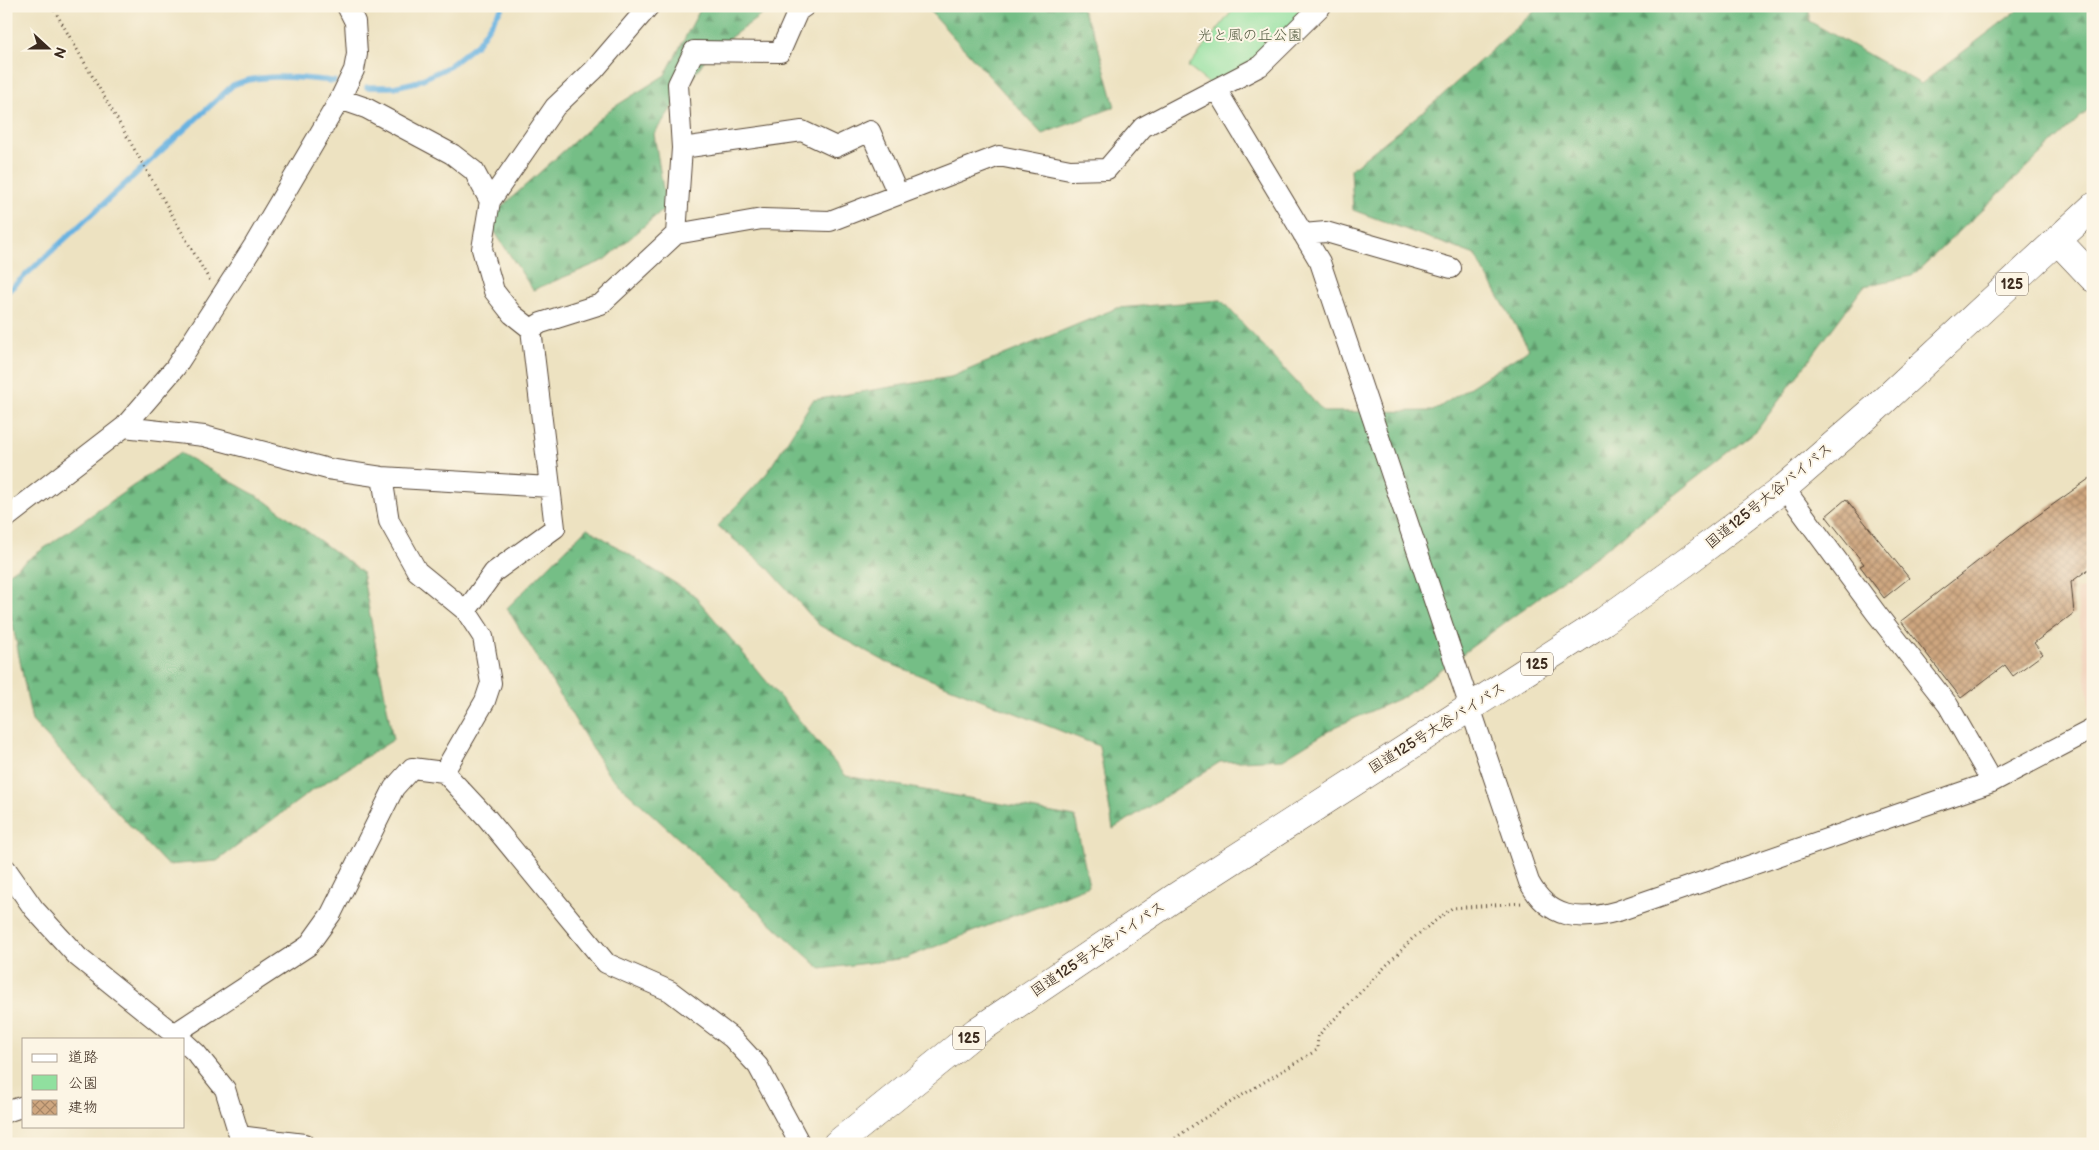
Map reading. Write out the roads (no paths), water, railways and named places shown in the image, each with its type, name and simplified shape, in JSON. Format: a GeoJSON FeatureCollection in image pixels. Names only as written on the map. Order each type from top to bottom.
{"type":"FeatureCollection","features":[{"type":"Feature","properties":{"kind":"highway","name":"125"},"geometry":{"type":"LineString","coordinates":[[2058,241],[2093,207]]}},
{"type":"Feature","properties":{"kind":"highway"},"geometry":{"type":"LineString","coordinates":[[2058,241],[2093,278]]}},
{"type":"Feature","properties":{"kind":"highway","name":"国道125号大谷バイパス"},"geometry":{"type":"LineString","coordinates":[[838,1144],[977,1031],[1177,896],[1470,708],[1685,564],[1784,488],[1876,408],[2058,241]]}},
{"type":"Feature","properties":{"kind":"street"},"geometry":{"type":"LineString","coordinates":[[6,518],[124,427],[175,368],[220,299],[340,99],[354,70],[357,54],[355,22],[347,6]]}},
{"type":"Feature","properties":{"kind":"street"},"geometry":{"type":"LineString","coordinates":[[466,611],[494,572],[555,528],[531,329],[512,314],[494,291],[482,249],[490,201],[555,107],[594,70],[649,6]]}},
{"type":"Feature","properties":{"kind":"street"},"geometry":{"type":"LineString","coordinates":[[676,234],[682,148],[678,84],[694,51],[780,52],[798,11],[805,6]]}},
{"type":"Feature","properties":{"kind":"street"},"geometry":{"type":"LineString","coordinates":[[531,329],[541,322],[601,304],[676,234],[762,219],[830,220],[999,156],[1070,170],[1107,169],[1143,127],[1260,66],[1321,6]]}},
{"type":"Feature","properties":{"kind":"street"},"geometry":{"type":"LineString","coordinates":[[1216,89],[1320,262],[1529,882],[1550,909],[1570,915],[1592,917],[1604,915],[1992,782],[2093,729]]}},
{"type":"Feature","properties":{"kind":"street"},"geometry":{"type":"LineString","coordinates":[[340,99],[366,108],[452,154],[474,171],[490,201]]}},
{"type":"Feature","properties":{"kind":"street"},"geometry":{"type":"LineString","coordinates":[[682,148],[802,131],[836,147],[870,131],[898,194]]}},
{"type":"Feature","properties":{"kind":"street"},"geometry":{"type":"LineString","coordinates":[[1303,234],[1326,232],[1451,268]]}},
{"type":"Feature","properties":{"kind":"street"},"geometry":{"type":"LineString","coordinates":[[124,427],[204,436],[328,469],[382,477],[550,487]]}},
{"type":"Feature","properties":{"kind":"street"},"geometry":{"type":"LineString","coordinates":[[382,477],[389,522],[417,571],[466,611],[483,637],[491,682],[485,700],[444,772]]}},
{"type":"Feature","properties":{"kind":"street"},"geometry":{"type":"LineString","coordinates":[[1784,488],[1870,605],[1948,705],[1992,782]]}},
{"type":"Feature","properties":{"kind":"street"},"geometry":{"type":"LineString","coordinates":[[185,1043],[308,946],[331,914],[394,788],[412,768],[444,772],[487,818],[606,963],[670,991],[732,1038],[758,1066],[800,1144]]}},
{"type":"Feature","properties":{"kind":"street"},"geometry":{"type":"LineString","coordinates":[[6,869],[34,909],[78,957],[175,1038]]}},
{"type":"Feature","properties":{"kind":"street"},"geometry":{"type":"LineString","coordinates":[[185,1047],[225,1089],[241,1140],[304,1144]]}},
{"type":"Feature","properties":{"kind":"street"},"geometry":{"type":"LineString","coordinates":[[6,1112],[22,1107]]}},
{"type":"Feature","properties":{"kind":"waterway"},"geometry":{"type":"LineString","coordinates":[[367,87],[394,87],[416,82],[448,67],[477,44],[503,6]]}},
{"type":"Feature","properties":{"kind":"waterway"},"geometry":{"type":"LineString","coordinates":[[6,293],[233,85],[257,78],[270,77],[334,81]]}},
{"type":"Feature","properties":{"kind":"park label","name":"光と風の丘公園"},"geometry":{"type":"Point","coordinates":[1250,35]}}]}
